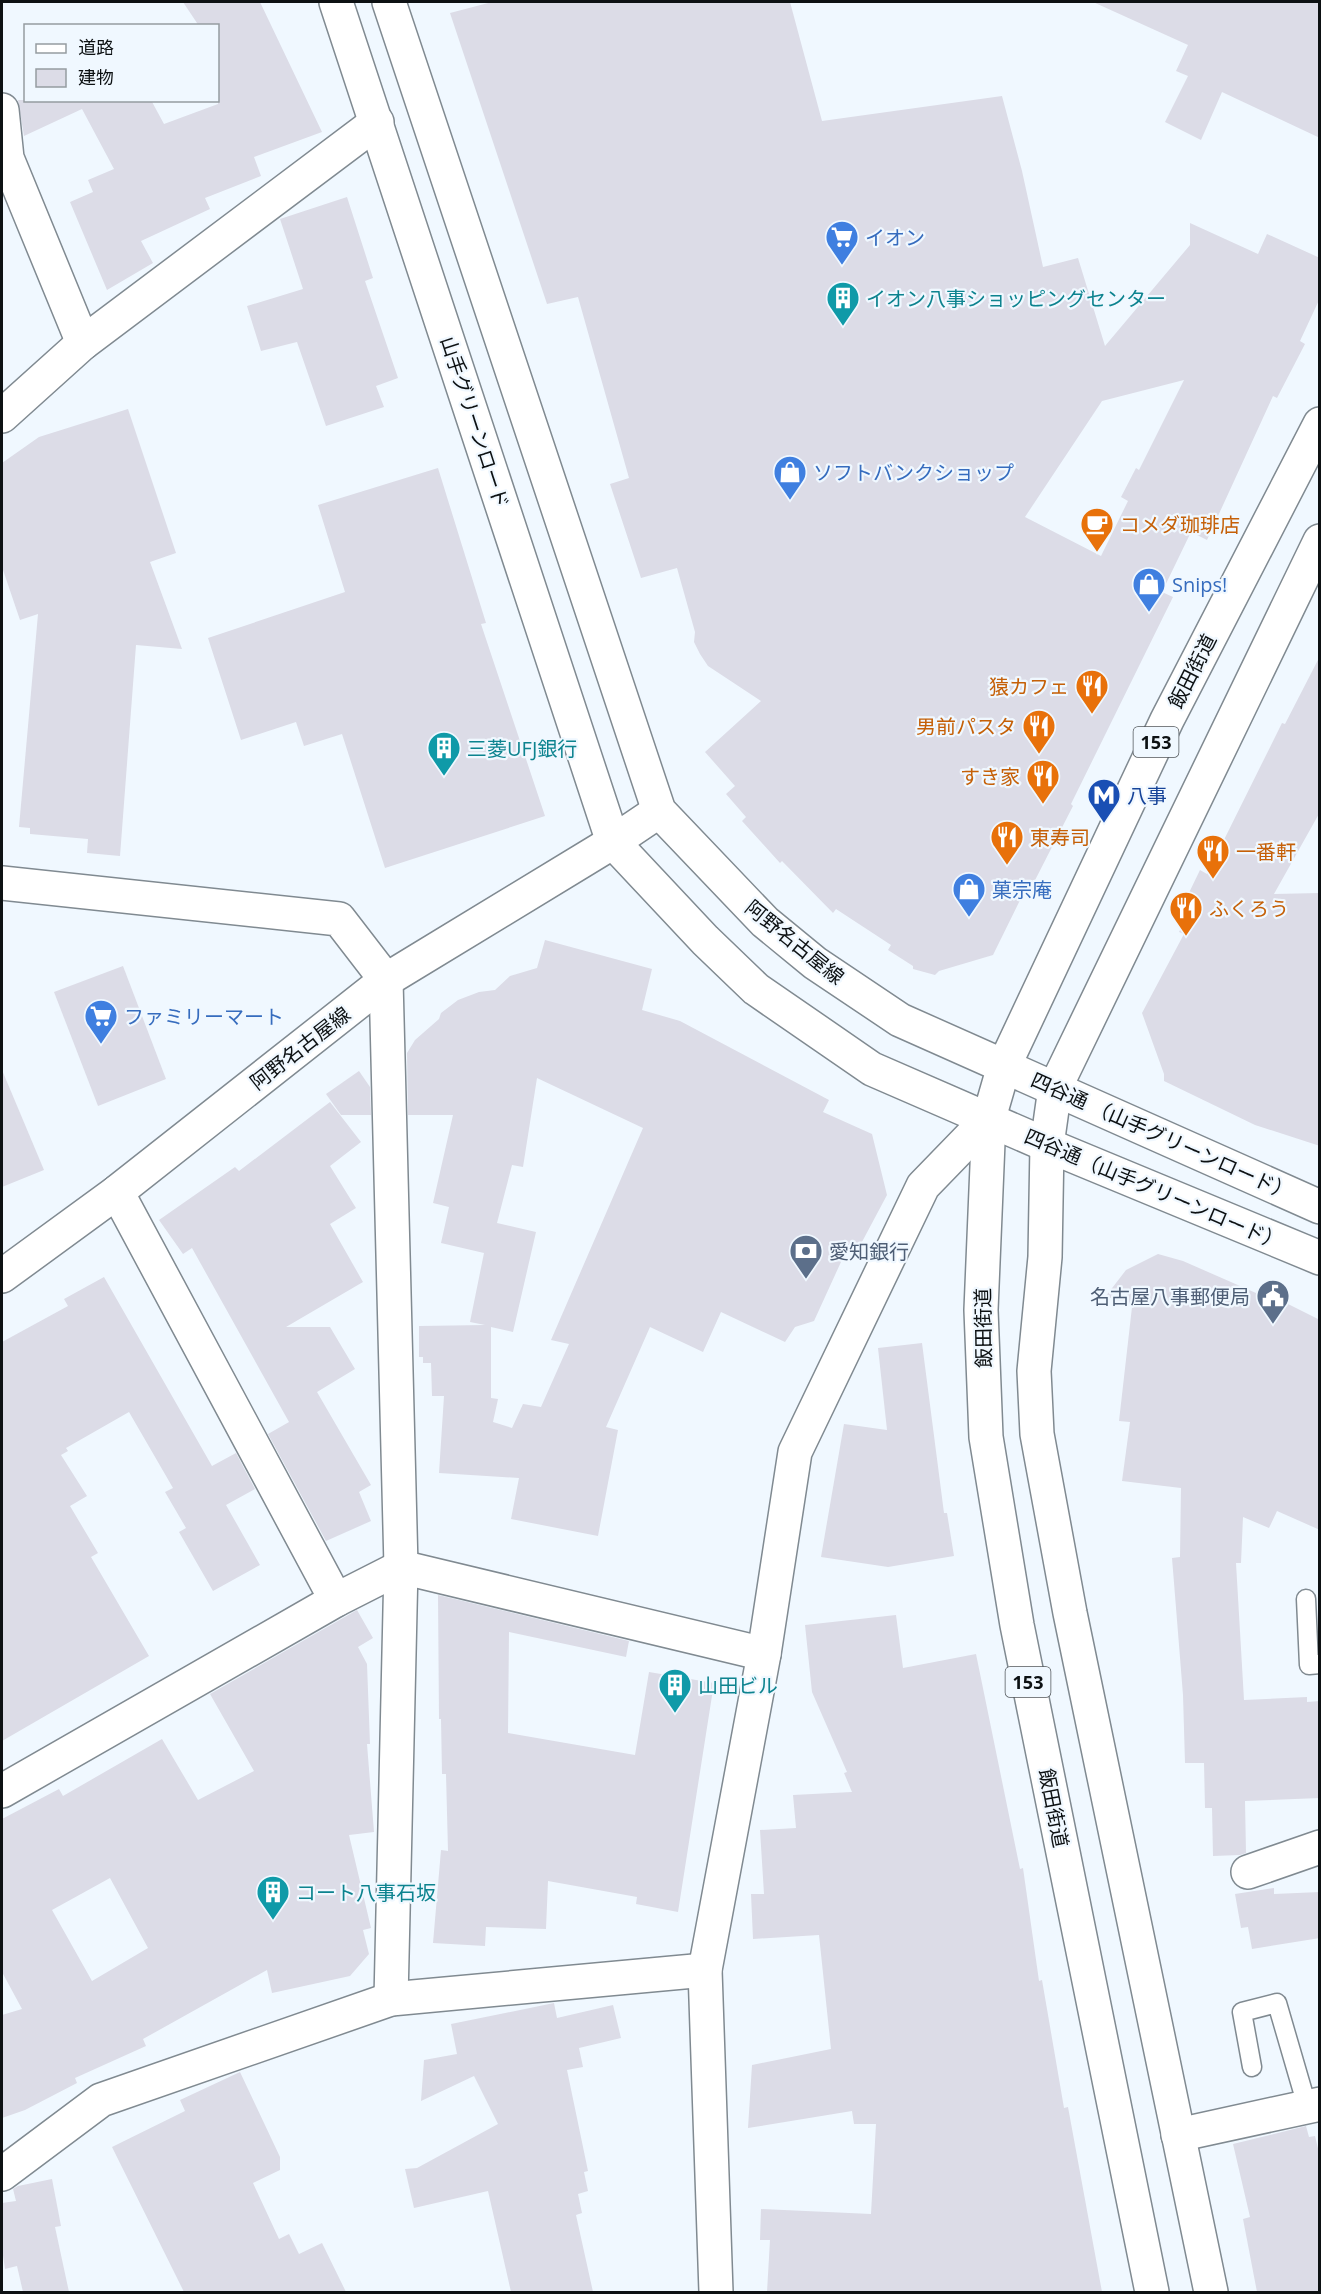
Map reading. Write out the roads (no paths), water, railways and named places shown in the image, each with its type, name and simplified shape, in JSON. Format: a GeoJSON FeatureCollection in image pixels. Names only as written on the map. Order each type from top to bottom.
{"type":"FeatureCollection","features":[{"type":"Feature","properties":{"kind":"main road","name":"山手グリーンロード"},"geometry":{"type":"LineString","coordinates":[[336,2],[613,842]]}},
{"type":"Feature","properties":{"kind":"main road"},"geometry":{"type":"LineString","coordinates":[[389,2],[659,811]]}},
{"type":"Feature","properties":{"kind":"main road"},"geometry":{"type":"LineString","coordinates":[[2,110],[7,158],[83,343]]}},
{"type":"Feature","properties":{"kind":"main road"},"geometry":{"type":"LineString","coordinates":[[2,416],[83,343],[377,122]]}},
{"type":"Feature","properties":{"kind":"main road","name":"飯田街道"},"geometry":{"type":"LineString","coordinates":[[1152,2292],[1017,1625],[986,1437],[981,1310],[989,1118],[1004,1066],[1167,720],[1320,424]]}},
{"type":"Feature","properties":{"kind":"main road"},"geometry":{"type":"LineString","coordinates":[[1211,2292],[1070,1613],[1037,1434],[1034,1371],[1045,1257],[1047,1145],[1055,1088],[1320,541]]}},
{"type":"Feature","properties":{"kind":"main road","name":"阿野名古屋線"},"geometry":{"type":"LineString","coordinates":[[2,1276],[117,1192],[386,980],[613,842],[659,811],[765,922],[815,963],[900,1020],[1004,1066]]}},
{"type":"Feature","properties":{"kind":"main road"},"geometry":{"type":"LineString","coordinates":[[613,842],[705,940],[756,989],[872,1069],[989,1118],[923,1186],[795,1452],[764,1654],[705,1970],[716,2292]]}},
{"type":"Feature","properties":{"kind":"main road"},"geometry":{"type":"LineString","coordinates":[[2,883],[339,919],[386,980],[401,1568],[391,1999]]}},
{"type":"Feature","properties":{"kind":"main road","name":"四谷通 （山手グリーンロード）"},"geometry":{"type":"LineString","coordinates":[[1004,1066],[1320,1207]]}},
{"type":"Feature","properties":{"kind":"main road","name":"四谷通（山手グリーンロード）"},"geometry":{"type":"LineString","coordinates":[[989,1118],[1047,1145],[1320,1258]]}},
{"type":"Feature","properties":{"kind":"main road"},"geometry":{"type":"LineString","coordinates":[[117,1192],[336,1600]]}},
{"type":"Feature","properties":{"kind":"main road"},"geometry":{"type":"LineString","coordinates":[[2,1791],[336,1600],[401,1568],[764,1654]]}},
{"type":"Feature","properties":{"kind":"main road"},"geometry":{"type":"LineString","coordinates":[[1248,1872],[1320,1847]]}},
{"type":"Feature","properties":{"kind":"main road"},"geometry":{"type":"LineString","coordinates":[[2,2174],[101,2100],[391,1999],[705,1970]]}},
{"type":"Feature","properties":{"kind":"main road"},"geometry":{"type":"LineString","coordinates":[[1178,2135],[1313,2105]]}},
{"type":"Feature","properties":{"kind":"lane"},"geometry":{"type":"LineString","coordinates":[[1306,1599],[1308,1665],[1320,1664]]}},
{"type":"Feature","properties":{"kind":"lane"},"geometry":{"type":"LineString","coordinates":[[1252,2067],[1242,2012],[1277,2003],[1313,2105]]}},
{"type":"Feature","properties":{"kind":"place","name":"イオン"},"geometry":{"type":"Point","coordinates":[842,266]}},
{"type":"Feature","properties":{"kind":"place","name":"イオン八事ショッピングセンター"},"geometry":{"type":"Point","coordinates":[843,327]}},
{"type":"Feature","properties":{"kind":"place","name":"ソフトバンクショップ"},"geometry":{"type":"Point","coordinates":[790,501]}},
{"type":"Feature","properties":{"kind":"place","name":"コメダ珈琲店"},"geometry":{"type":"Point","coordinates":[1097,553]}},
{"type":"Feature","properties":{"kind":"place","name":"Snips!"},"geometry":{"type":"Point","coordinates":[1149,613]}},
{"type":"Feature","properties":{"kind":"place","name":"猿カフェ"},"geometry":{"type":"Point","coordinates":[1092,715]}},
{"type":"Feature","properties":{"kind":"place","name":"男前パスタ"},"geometry":{"type":"Point","coordinates":[1039,755]}},
{"type":"Feature","properties":{"kind":"place","name":"三菱UFJ銀行"},"geometry":{"type":"Point","coordinates":[444,777]}},
{"type":"Feature","properties":{"kind":"place","name":"すき家"},"geometry":{"type":"Point","coordinates":[1043,805]}},
{"type":"Feature","properties":{"kind":"place","name":"八事"},"geometry":{"type":"Point","coordinates":[1104,824]}},
{"type":"Feature","properties":{"kind":"place","name":"東寿司"},"geometry":{"type":"Point","coordinates":[1007,866]}},
{"type":"Feature","properties":{"kind":"place","name":"一番軒"},"geometry":{"type":"Point","coordinates":[1213,880]}},
{"type":"Feature","properties":{"kind":"place","name":"菓宗庵"},"geometry":{"type":"Point","coordinates":[969,918]}},
{"type":"Feature","properties":{"kind":"place","name":"ふくろう"},"geometry":{"type":"Point","coordinates":[1186,937]}},
{"type":"Feature","properties":{"kind":"place","name":"ファミリーマート"},"geometry":{"type":"Point","coordinates":[101,1045]}},
{"type":"Feature","properties":{"kind":"place","name":"愛知銀行"},"geometry":{"type":"Point","coordinates":[806,1280]}},
{"type":"Feature","properties":{"kind":"place","name":"名古屋八事郵便局"},"geometry":{"type":"Point","coordinates":[1273,1325]}},
{"type":"Feature","properties":{"kind":"place","name":"山田ビル"},"geometry":{"type":"Point","coordinates":[675,1714]}},
{"type":"Feature","properties":{"kind":"place","name":"コート八事石坂"},"geometry":{"type":"Point","coordinates":[273,1921]}}]}
